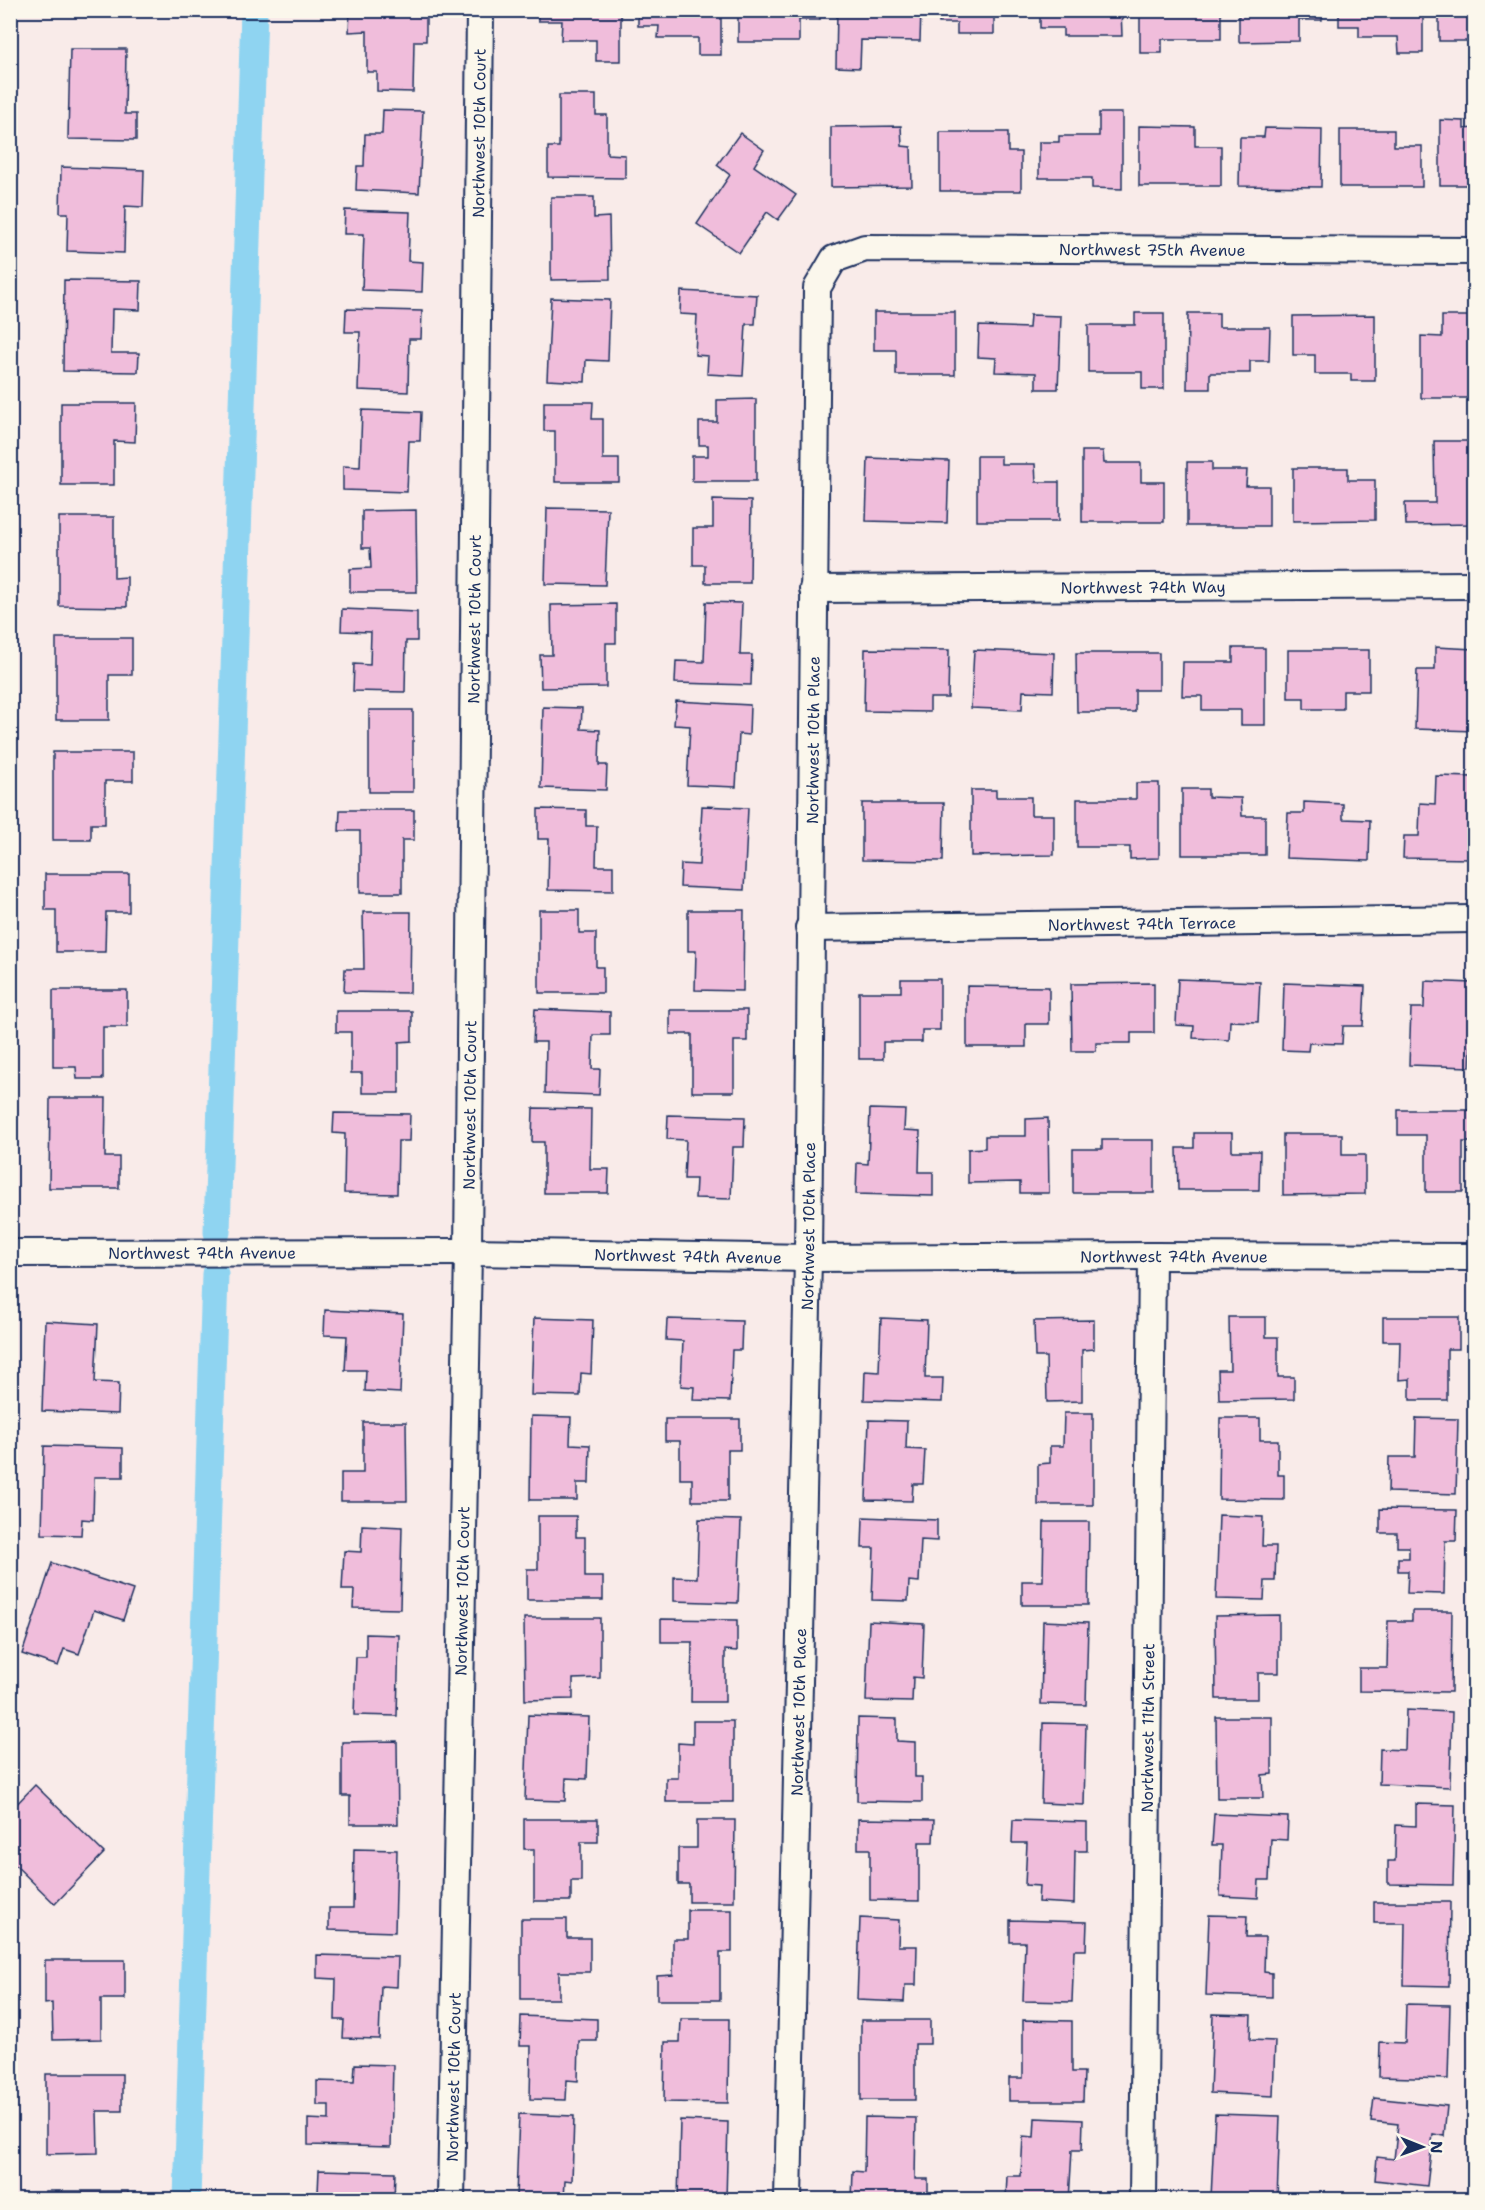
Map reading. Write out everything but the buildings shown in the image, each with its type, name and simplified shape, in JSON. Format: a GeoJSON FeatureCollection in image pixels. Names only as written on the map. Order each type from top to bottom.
{"type":"FeatureCollection","features":[{"type":"Feature","properties":{"kind":"street","name":"Northwest 10th Court"},"geometry":{"type":"LineString","coordinates":[[451,2199],[468,1252],[480,10]]}},
{"type":"Feature","properties":{"kind":"street","name":"Northwest 75th Avenue"},"geometry":{"type":"LineString","coordinates":[[834,259],[865,248],[1474,251]]}},
{"type":"Feature","properties":{"kind":"street","name":"Northwest 10th Place"},"geometry":{"type":"LineString","coordinates":[[788,2199],[808,1258],[816,288],[834,259]]}},
{"type":"Feature","properties":{"kind":"street","name":"Northwest 74th Way"},"geometry":{"type":"LineString","coordinates":[[813,589],[1474,585]]}},
{"type":"Feature","properties":{"kind":"street","name":"Northwest 74th Terrace"},"geometry":{"type":"LineString","coordinates":[[809,928],[1474,919]]}},
{"type":"Feature","properties":{"kind":"street","name":"Northwest 74th Avenue"},"geometry":{"type":"LineString","coordinates":[[10,1253],[468,1252],[808,1258],[1474,1257]]}},
{"type":"Feature","properties":{"kind":"street","name":"Northwest 11th Street"},"geometry":{"type":"LineString","coordinates":[[1143,2199],[1152,1256]]}},
{"type":"Feature","properties":{"kind":"waterway"},"geometry":{"type":"LineString","coordinates":[[217,1232],[254,10]]}},
{"type":"Feature","properties":{"kind":"waterway"},"geometry":{"type":"LineString","coordinates":[[187,2200],[215,1274]]}}]}
